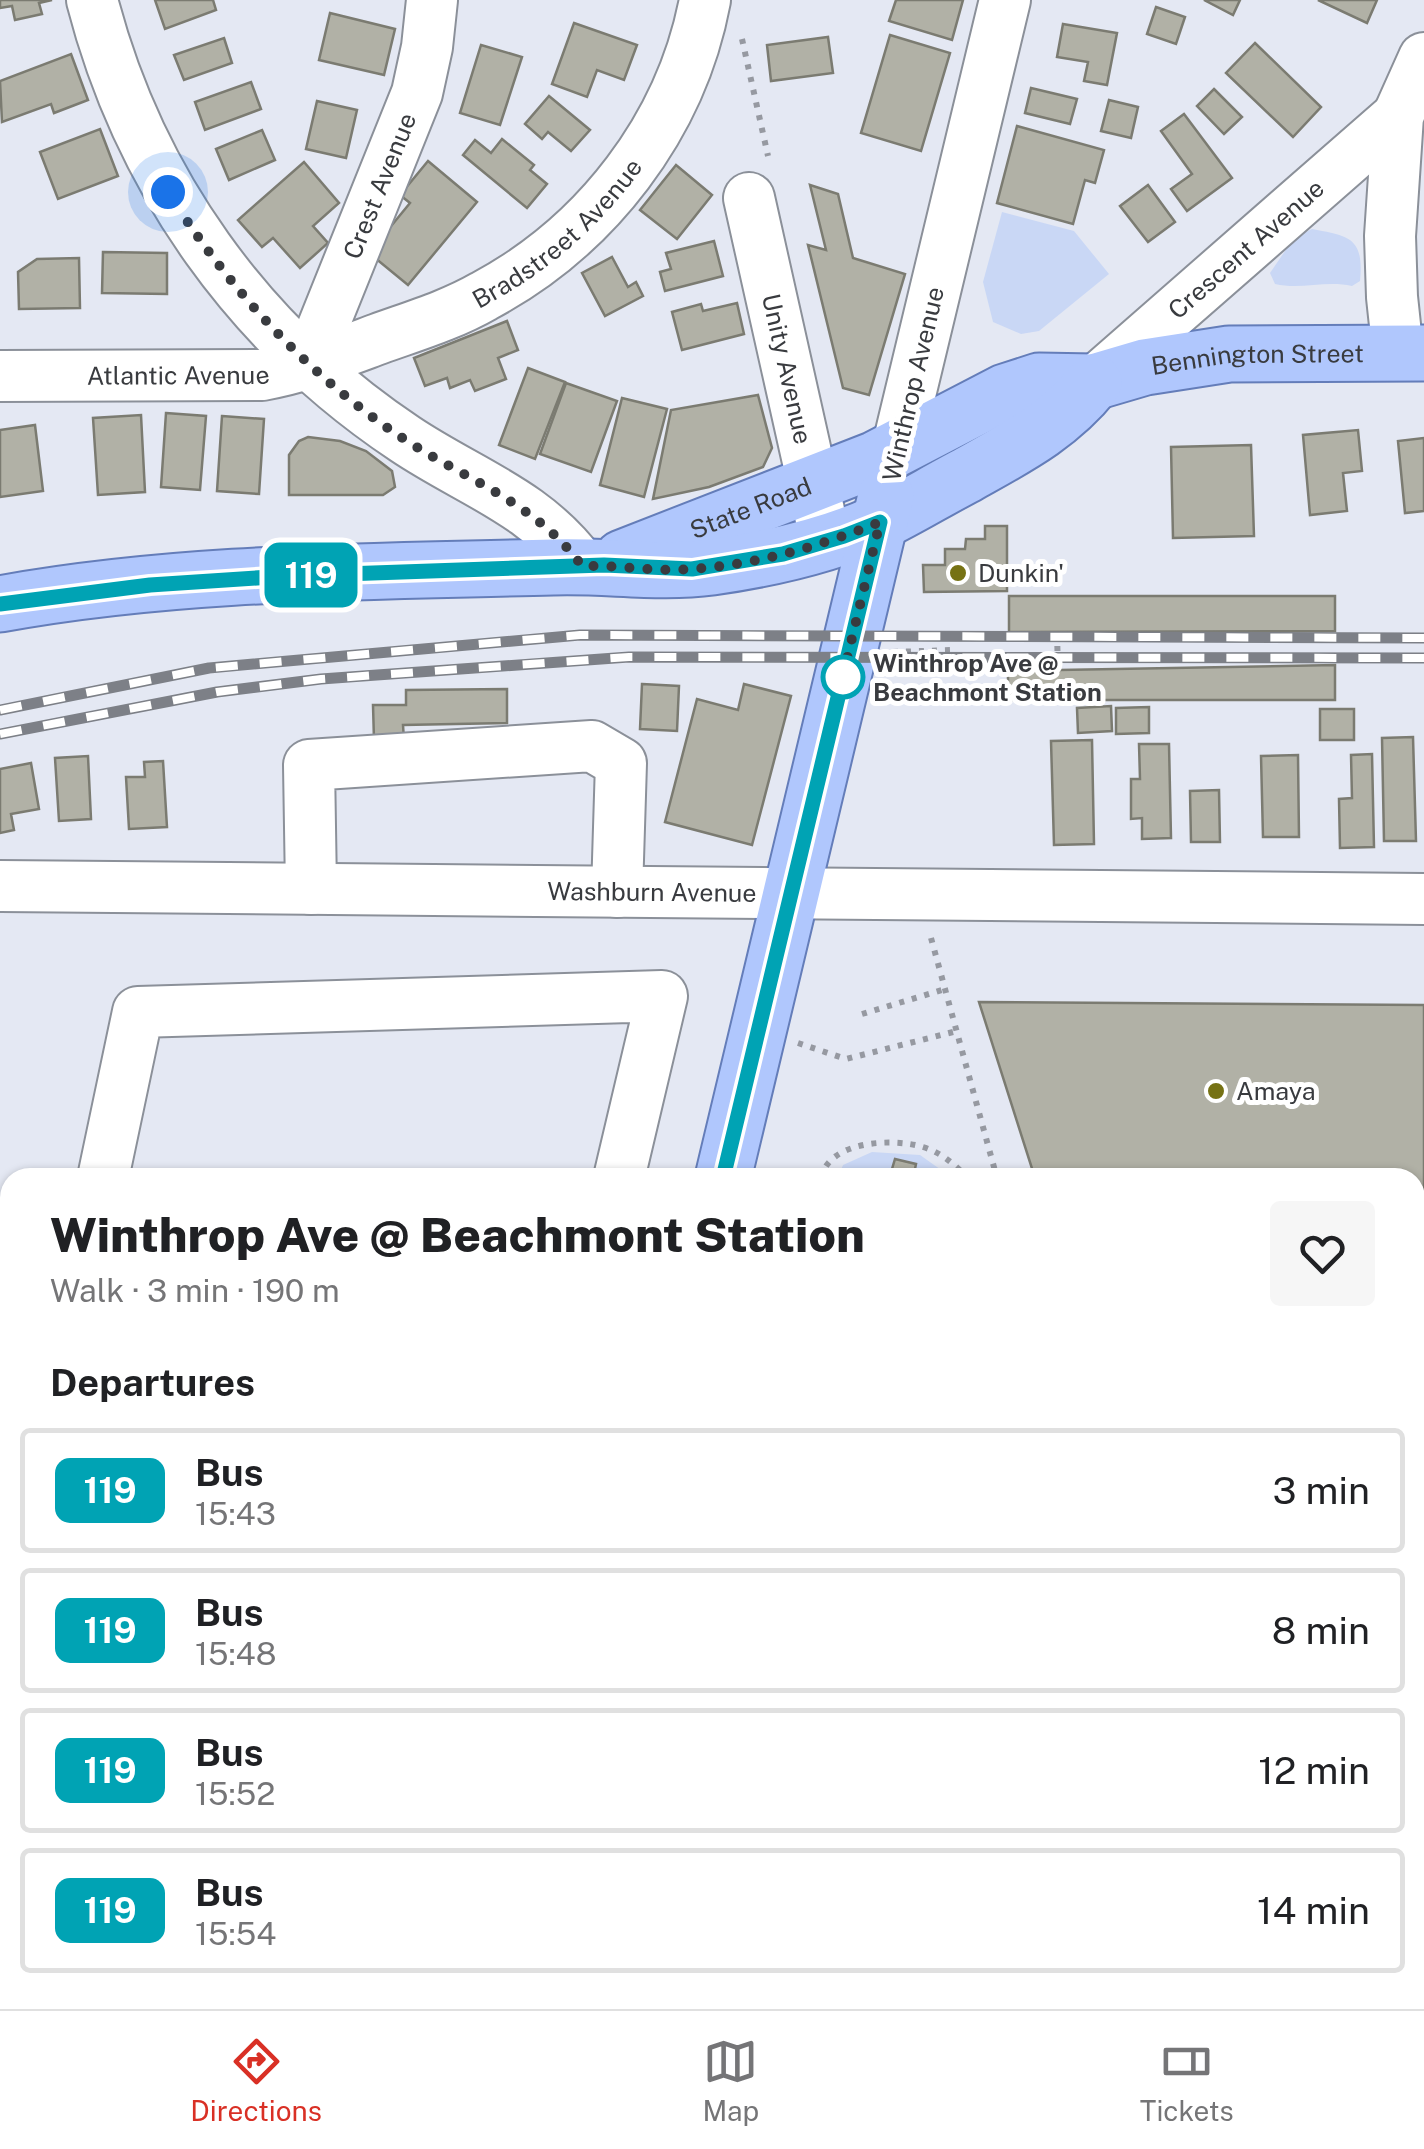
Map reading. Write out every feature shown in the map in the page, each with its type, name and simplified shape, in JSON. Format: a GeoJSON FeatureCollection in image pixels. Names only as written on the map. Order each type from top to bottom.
{"type":"FeatureCollection","features":[{"type":"Feature","properties":{"kind":"main road","name":"Bennington Street"},"geometry":{"type":"LineString","coordinates":[[897,450],[1020,386],[1039,381],[1094,382],[1146,367],[1208,356],[1411,354]]}},
{"type":"Feature","properties":{"kind":"main road"},"geometry":{"type":"LineString","coordinates":[[880,522],[1045,432],[1076,405],[1094,382]]}},
{"type":"Feature","properties":{"kind":"main road","name":"State Road"},"geometry":{"type":"LineString","coordinates":[[593,565],[897,450]]}},
{"type":"Feature","properties":{"kind":"main road","name":"Winthrop Avenue"},"geometry":{"type":"LineString","coordinates":[[725,1168],[897,450]]}},
{"type":"Feature","properties":{"kind":"main road","name":"State Road"},"geometry":{"type":"LineString","coordinates":[[0,604],[150,585],[286,576],[593,565],[692,569],[768,557],[880,522]]}},
{"type":"Feature","properties":{"kind":"street"},"geometry":{"type":"LineString","coordinates":[[92,0],[126,108],[168,192],[224,273],[308,364],[410,442],[526,509],[593,565]]}},
{"type":"Feature","properties":{"kind":"street","name":"Crest Avenue"},"geometry":{"type":"LineString","coordinates":[[308,364],[417,93],[432,0]]}},
{"type":"Feature","properties":{"kind":"street","name":"Bradstreet Avenue"},"geometry":{"type":"LineString","coordinates":[[308,364],[468,305],[520,276],[572,237],[605,203],[654,132],[691,50],[705,0]]}},
{"type":"Feature","properties":{"kind":"street","name":"Winthrop Avenue"},"geometry":{"type":"LineString","coordinates":[[897,450],[1005,0]]}},
{"type":"Feature","properties":{"kind":"street","name":"Crescent Avenue"},"geometry":{"type":"LineString","coordinates":[[1411,354],[1392,297],[1390,236],[1398,116],[1424,58]]}},
{"type":"Feature","properties":{"kind":"street","name":"Crescent Avenue"},"geometry":{"type":"LineString","coordinates":[[1094,382],[1398,116]]}},
{"type":"Feature","properties":{"kind":"street","name":"Unity Avenue"},"geometry":{"type":"LineString","coordinates":[[759,177],[826,542]]}},
{"type":"Feature","properties":{"kind":"street","name":"Atlantic Avenue"},"geometry":{"type":"LineString","coordinates":[[0,376],[247,377],[308,364]]}},
{"type":"Feature","properties":{"kind":"street"},"geometry":{"type":"LineString","coordinates":[[311,889],[309,765],[592,746],[621,762],[618,892]]}},
{"type":"Feature","properties":{"kind":"street","name":"Washburn Avenue"},"geometry":{"type":"LineString","coordinates":[[0,886],[1424,899]]}},
{"type":"Feature","properties":{"kind":"street"},"geometry":{"type":"LineString","coordinates":[[105,1168],[138,1012],[662,996],[621,1168]]}},
{"type":"Feature","properties":{"kind":"path"},"geometry":{"type":"LineString","coordinates":[[742,39],[759,177]]}},
{"type":"Feature","properties":{"kind":"path"},"geometry":{"type":"LineString","coordinates":[[1058,633],[1058,671]]}},
{"type":"Feature","properties":{"kind":"path"},"geometry":{"type":"LineString","coordinates":[[892,652],[952,650]]}},
{"type":"Feature","properties":{"kind":"path"},"geometry":{"type":"LineString","coordinates":[[930,936],[995,1168]]}},
{"type":"Feature","properties":{"kind":"path"},"geometry":{"type":"LineString","coordinates":[[862,1014],[946,990]]}},
{"type":"Feature","properties":{"kind":"path"},"geometry":{"type":"LineString","coordinates":[[792,1041],[846,1059],[957,1031]]}},
{"type":"Feature","properties":{"kind":"path"},"geometry":{"type":"LineString","coordinates":[[824,1168],[842,1151],[868,1143],[920,1146],[949,1158],[958,1168]]}},
{"type":"Feature","properties":{"kind":"shaded area"},"geometry":{"type":"Polygon","coordinates":[[[1002,212],[1074,231],[1109,274],[1039,331],[1021,334],[993,322],[983,282],[1002,212]]]}},
{"type":"Feature","properties":{"kind":"shaded area"},"geometry":{"type":"Polygon","coordinates":[[[1312,229],[1345,237],[1357,247],[1360,281],[1352,286],[1275,284],[1270,273],[1294,238],[1312,229]]]}},
{"type":"Feature","properties":{"kind":"shaded area"},"geometry":{"type":"Polygon","coordinates":[[[872,1152],[920,1155],[938,1168],[842,1168],[872,1152]]]}},
{"type":"Feature","properties":{"kind":"building"},"geometry":{"type":"Polygon","coordinates":[[[0,0],[52,0],[39,3],[42,14],[15,20],[12,6],[0,8],[0,0]]]}},
{"type":"Feature","properties":{"kind":"building"},"geometry":{"type":"Polygon","coordinates":[[[155,0],[213,0],[216,10],[165,29],[155,0]]]}},
{"type":"Feature","properties":{"kind":"building"},"geometry":{"type":"Polygon","coordinates":[[[896,0],[963,0],[952,40],[889,21],[896,0]]]}},
{"type":"Feature","properties":{"kind":"building"},"geometry":{"type":"Polygon","coordinates":[[[1204,0],[1240,0],[1233,15],[1204,0]]]}},
{"type":"Feature","properties":{"kind":"building"},"geometry":{"type":"Polygon","coordinates":[[[1318,0],[1377,0],[1367,23],[1318,0]]]}},
{"type":"Feature","properties":{"kind":"building"},"geometry":{"type":"Polygon","coordinates":[[[1156,7],[1185,17],[1176,44],[1147,34],[1156,7]]]}},
{"type":"Feature","properties":{"kind":"building"},"geometry":{"type":"Polygon","coordinates":[[[330,13],[395,29],[384,75],[319,60],[330,13]]]}},
{"type":"Feature","properties":{"kind":"building"},"geometry":{"type":"Polygon","coordinates":[[[574,23],[637,45],[624,80],[597,70],[587,97],[552,84],[574,23]]]}},
{"type":"Feature","properties":{"kind":"building"},"geometry":{"type":"Polygon","coordinates":[[[1063,24],[1117,33],[1107,85],[1084,81],[1088,62],[1057,57],[1063,24]]]}},
{"type":"Feature","properties":{"kind":"building"},"geometry":{"type":"Polygon","coordinates":[[[890,35],[950,53],[921,151],[861,133],[890,35]]]}},
{"type":"Feature","properties":{"kind":"building"},"geometry":{"type":"Polygon","coordinates":[[[828,37],[833,73],[771,81],[767,45],[828,37]]]}},
{"type":"Feature","properties":{"kind":"building"},"geometry":{"type":"Polygon","coordinates":[[[224,38],[232,63],[184,80],[174,55],[224,38]]]}},
{"type":"Feature","properties":{"kind":"building"},"geometry":{"type":"Polygon","coordinates":[[[1255,43],[1321,107],[1293,137],[1226,73],[1255,43]]]}},
{"type":"Feature","properties":{"kind":"building"},"geometry":{"type":"Polygon","coordinates":[[[481,45],[522,57],[500,125],[460,113],[481,45]]]}},
{"type":"Feature","properties":{"kind":"building"},"geometry":{"type":"Polygon","coordinates":[[[71,54],[88,100],[54,113],[51,104],[2,122],[0,81],[71,54]]]}},
{"type":"Feature","properties":{"kind":"building"},"geometry":{"type":"Polygon","coordinates":[[[251,82],[261,109],[205,130],[195,102],[251,82]]]}},
{"type":"Feature","properties":{"kind":"building"},"geometry":{"type":"Polygon","coordinates":[[[1031,88],[1077,99],[1070,124],[1025,113],[1031,88]]]}},
{"type":"Feature","properties":{"kind":"building"},"geometry":{"type":"Polygon","coordinates":[[[1214,89],[1242,117],[1224,134],[1197,106],[1214,89]]]}},
{"type":"Feature","properties":{"kind":"building"},"geometry":{"type":"Polygon","coordinates":[[[549,96],[590,130],[571,151],[548,132],[542,139],[525,124],[549,96]]]}},
{"type":"Feature","properties":{"kind":"building"},"geometry":{"type":"Polygon","coordinates":[[[1109,100],[1138,107],[1131,138],[1101,131],[1109,100]]]}},
{"type":"Feature","properties":{"kind":"building"},"geometry":{"type":"Polygon","coordinates":[[[317,101],[357,110],[346,158],[306,149],[317,101]]]}},
{"type":"Feature","properties":{"kind":"building"},"geometry":{"type":"Polygon","coordinates":[[[1184,114],[1232,178],[1187,211],[1171,189],[1192,174],[1161,131],[1184,114]]]}},
{"type":"Feature","properties":{"kind":"building"},"geometry":{"type":"Polygon","coordinates":[[[1017,126],[1104,150],[1095,183],[1085,180],[1073,224],[997,203],[1017,126]]]}},
{"type":"Feature","properties":{"kind":"building"},"geometry":{"type":"Polygon","coordinates":[[[100,129],[118,176],[58,199],[40,152],[100,129]]]}},
{"type":"Feature","properties":{"kind":"building"},"geometry":{"type":"Polygon","coordinates":[[[262,130],[275,160],[229,180],[216,149],[262,130]]]}},
{"type":"Feature","properties":{"kind":"building"},"geometry":{"type":"Polygon","coordinates":[[[502,139],[534,165],[530,170],[547,184],[527,208],[463,155],[475,140],[491,153],[502,139]]]}},
{"type":"Feature","properties":{"kind":"building"},"geometry":{"type":"Polygon","coordinates":[[[428,161],[477,202],[408,285],[369,253],[410,203],[400,195],[428,161]]]}},
{"type":"Feature","properties":{"kind":"building"},"geometry":{"type":"Polygon","coordinates":[[[304,162],[339,203],[313,226],[328,243],[300,268],[273,238],[262,247],[238,220],[304,162]]]}},
{"type":"Feature","properties":{"kind":"building"},"geometry":{"type":"Polygon","coordinates":[[[676,165],[712,195],[677,239],[640,210],[676,165]]]}},
{"type":"Feature","properties":{"kind":"building"},"geometry":{"type":"Polygon","coordinates":[[[810,185],[838,194],[853,258],[905,274],[869,395],[843,388],[808,245],[826,250],[810,185]]]}},
{"type":"Feature","properties":{"kind":"building"},"geometry":{"type":"Polygon","coordinates":[[[1148,185],[1175,222],[1148,242],[1120,206],[1148,185]]]}},
{"type":"Feature","properties":{"kind":"building"},"geometry":{"type":"Polygon","coordinates":[[[714,241],[723,276],[665,291],[660,272],[671,269],[666,253],[714,241]]]}},
{"type":"Feature","properties":{"kind":"building"},"geometry":{"type":"Polygon","coordinates":[[[103,252],[167,253],[167,294],[102,293],[103,252]]]}},
{"type":"Feature","properties":{"kind":"building"},"geometry":{"type":"Polygon","coordinates":[[[612,257],[628,287],[636,282],[643,296],[605,316],[582,273],[612,257]]]}},
{"type":"Feature","properties":{"kind":"building"},"geometry":{"type":"Polygon","coordinates":[[[79,258],[80,308],[19,309],[18,272],[37,259],[79,258]]]}},
{"type":"Feature","properties":{"kind":"building"},"geometry":{"type":"Polygon","coordinates":[[[737,303],[744,334],[682,350],[672,312],[701,304],[703,311],[737,303]]]}},
{"type":"Feature","properties":{"kind":"building"},"geometry":{"type":"Polygon","coordinates":[[[507,321],[518,350],[498,358],[506,379],[475,391],[470,380],[450,388],[447,378],[425,386],[414,358],[507,321]]]}},
{"type":"Feature","properties":{"kind":"building"},"geometry":{"type":"Polygon","coordinates":[[[528,368],[565,382],[535,459],[499,445],[528,368]]]}},
{"type":"Feature","properties":{"kind":"building"},"geometry":{"type":"Polygon","coordinates":[[[566,383],[617,401],[591,472],[540,454],[566,383]]]}},
{"type":"Feature","properties":{"kind":"building"},"geometry":{"type":"Polygon","coordinates":[[[758,395],[772,448],[763,467],[709,487],[653,499],[671,410],[758,395]]]}},
{"type":"Feature","properties":{"kind":"building"},"geometry":{"type":"Polygon","coordinates":[[[622,398],[667,409],[644,497],[600,485],[622,398]]]}},
{"type":"Feature","properties":{"kind":"building"},"geometry":{"type":"Polygon","coordinates":[[[166,413],[206,416],[200,490],[161,487],[166,413]]]}},
{"type":"Feature","properties":{"kind":"building"},"geometry":{"type":"Polygon","coordinates":[[[141,415],[145,492],[98,495],[93,418],[141,415]]]}},
{"type":"Feature","properties":{"kind":"building"},"geometry":{"type":"Polygon","coordinates":[[[222,416],[264,419],[259,494],[217,491],[222,416]]]}},
{"type":"Feature","properties":{"kind":"building"},"geometry":{"type":"Polygon","coordinates":[[[35,425],[43,491],[0,497],[0,430],[35,425]]]}},
{"type":"Feature","properties":{"kind":"building"},"geometry":{"type":"Polygon","coordinates":[[[1358,430],[1362,471],[1343,473],[1347,511],[1310,515],[1303,435],[1358,430]]]}},
{"type":"Feature","properties":{"kind":"building"},"geometry":{"type":"Polygon","coordinates":[[[308,437],[340,441],[366,451],[392,471],[395,487],[383,495],[289,495],[289,455],[299,441],[308,437]]]}},
{"type":"Feature","properties":{"kind":"building"},"geometry":{"type":"Polygon","coordinates":[[[1424,438],[1424,511],[1405,513],[1398,441],[1424,438]]]}},
{"type":"Feature","properties":{"kind":"building"},"geometry":{"type":"Polygon","coordinates":[[[1251,445],[1254,536],[1173,538],[1171,447],[1251,445]]]}},
{"type":"Feature","properties":{"kind":"building"},"geometry":{"type":"Polygon","coordinates":[[[985,526],[1007,526],[1007,591],[924,592],[923,565],[945,565],[945,549],[965,549],[966,539],[985,539],[985,526]]]}},
{"type":"Feature","properties":{"kind":"building"},"geometry":{"type":"Polygon","coordinates":[[[1009,596],[1335,596],[1335,631],[1009,632],[1009,596]]]}},
{"type":"Feature","properties":{"kind":"building"},"geometry":{"type":"Polygon","coordinates":[[[1335,665],[1335,700],[1008,700],[1008,671],[1335,665]]]}},
{"type":"Feature","properties":{"kind":"building"},"geometry":{"type":"Polygon","coordinates":[[[642,684],[679,686],[677,731],[640,729],[642,684]]]}},
{"type":"Feature","properties":{"kind":"building"},"geometry":{"type":"Polygon","coordinates":[[[744,684],[791,696],[752,845],[665,822],[697,699],[738,710],[744,684]]]}},
{"type":"Feature","properties":{"kind":"building"},"geometry":{"type":"Polygon","coordinates":[[[507,689],[507,723],[403,725],[404,740],[374,740],[373,705],[406,705],[406,690],[507,689]]]}},
{"type":"Feature","properties":{"kind":"building"},"geometry":{"type":"Polygon","coordinates":[[[1111,706],[1112,731],[1078,733],[1077,708],[1111,706]]]}},
{"type":"Feature","properties":{"kind":"building"},"geometry":{"type":"Polygon","coordinates":[[[1149,707],[1149,733],[1116,734],[1116,708],[1149,707]]]}},
{"type":"Feature","properties":{"kind":"building"},"geometry":{"type":"Polygon","coordinates":[[[1320,709],[1354,709],[1354,740],[1320,740],[1320,709]]]}},
{"type":"Feature","properties":{"kind":"building"},"geometry":{"type":"Polygon","coordinates":[[[1413,737],[1416,841],[1384,841],[1382,738],[1413,737]]]}},
{"type":"Feature","properties":{"kind":"building"},"geometry":{"type":"Polygon","coordinates":[[[1092,740],[1094,844],[1054,845],[1051,741],[1092,740]]]}},
{"type":"Feature","properties":{"kind":"building"},"geometry":{"type":"Polygon","coordinates":[[[1139,744],[1169,744],[1171,838],[1142,839],[1142,818],[1131,819],[1131,779],[1140,779],[1139,744]]]}},
{"type":"Feature","properties":{"kind":"building"},"geometry":{"type":"Polygon","coordinates":[[[1372,754],[1374,847],[1340,848],[1339,799],[1352,798],[1351,755],[1372,754]]]}},
{"type":"Feature","properties":{"kind":"building"},"geometry":{"type":"Polygon","coordinates":[[[1298,755],[1299,837],[1263,837],[1261,756],[1298,755]]]}},
{"type":"Feature","properties":{"kind":"building"},"geometry":{"type":"Polygon","coordinates":[[[88,756],[91,819],[59,821],[55,758],[88,756]]]}},
{"type":"Feature","properties":{"kind":"building"},"geometry":{"type":"Polygon","coordinates":[[[163,761],[167,827],[129,829],[126,777],[145,777],[144,762],[163,761]]]}},
{"type":"Feature","properties":{"kind":"building"},"geometry":{"type":"Polygon","coordinates":[[[31,763],[39,809],[11,814],[14,830],[0,833],[0,769],[31,763]]]}},
{"type":"Feature","properties":{"kind":"building"},"geometry":{"type":"Polygon","coordinates":[[[1219,790],[1220,842],[1191,842],[1190,791],[1219,790]]]}},
{"type":"Feature","properties":{"kind":"building","name":"Amaya"},"geometry":{"type":"Polygon","coordinates":[[[979,1002],[1424,1005],[1424,1168],[1032,1168],[979,1002]]]}},
{"type":"Feature","properties":{"kind":"building"},"geometry":{"type":"Polygon","coordinates":[[[895,1159],[916,1164],[915,1168],[892,1168],[895,1159]]]}},
{"type":"Feature","properties":{"kind":"railway"},"geometry":{"type":"LineString","coordinates":[[0,710],[209,668],[580,635],[1424,638]]}},
{"type":"Feature","properties":{"kind":"railway"},"geometry":{"type":"LineString","coordinates":[[0,734],[217,692],[321,679],[629,657],[1424,658]]}},
{"type":"Feature","properties":{"kind":"bus line","name":"119"},"geometry":{"type":"LineString","coordinates":[[0,604],[150,585],[286,576],[604,565],[669,570],[714,567],[783,554],[880,522],[725,1168]]}},
{"type":"Feature","properties":{"kind":"place","name":"Dunkin'"},"geometry":{"type":"Point","coordinates":[958,573]}},
{"type":"Feature","properties":{"kind":"place","name":"Winthrop Ave @ Beachmont Station"},"geometry":{"type":"Point","coordinates":[843,677]}},
{"type":"Feature","properties":{"kind":"place","name":"Amaya"},"geometry":{"type":"Point","coordinates":[1216,1091]}},
{"type":"Feature","properties":{"kind":"route"},"geometry":{"type":"LineString","coordinates":[[168,192],[224,273],[308,364],[410,442],[526,509],[558,536],[582,566],[669,570],[714,567],[805,548],[880,522],[839,692],[843,677]]}}]}
